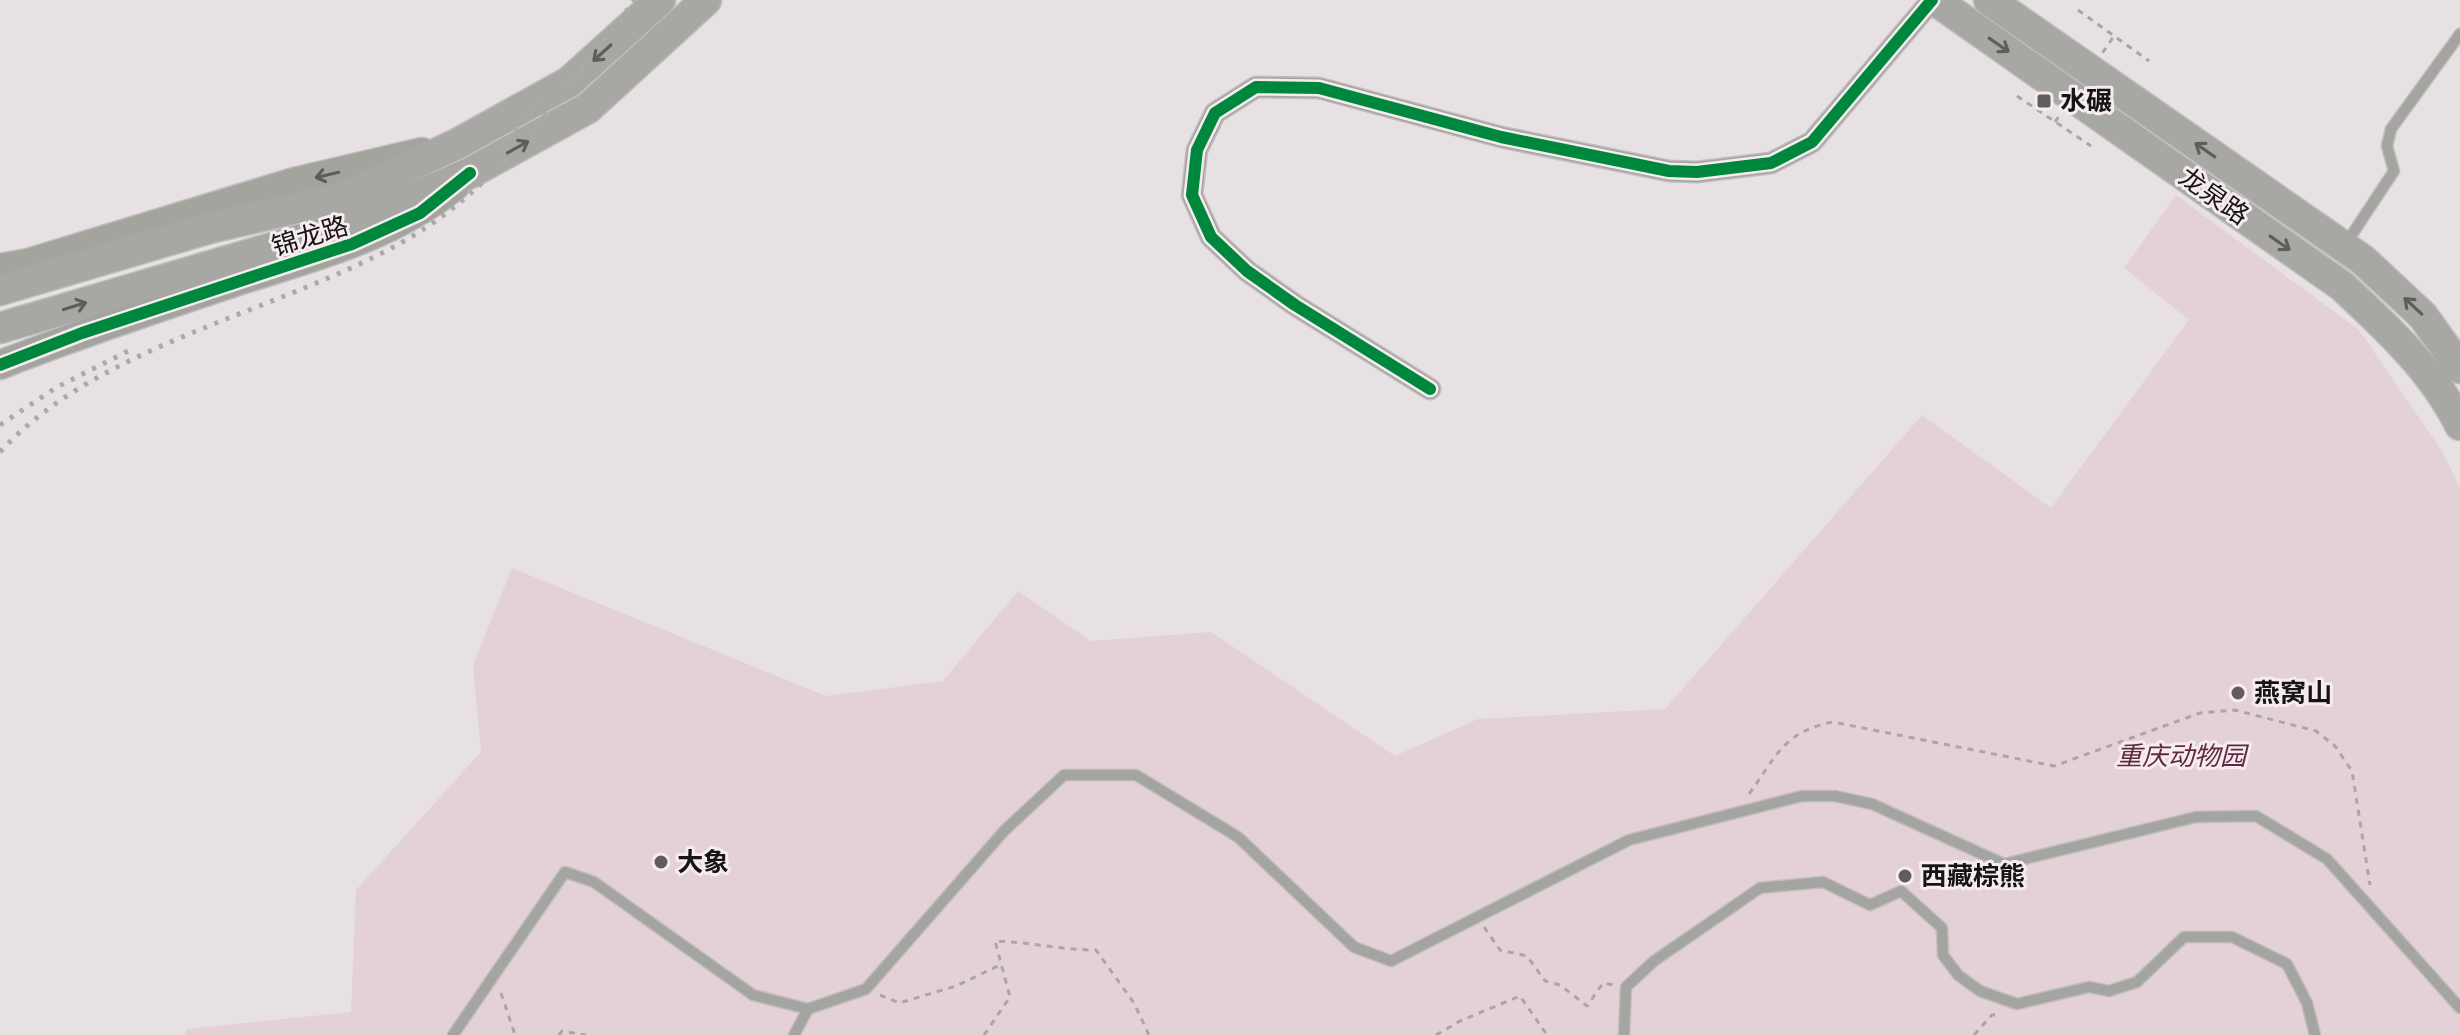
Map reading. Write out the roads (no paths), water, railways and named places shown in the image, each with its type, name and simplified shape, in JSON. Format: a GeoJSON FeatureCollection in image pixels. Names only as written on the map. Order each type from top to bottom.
{"type":"FeatureCollection","features":[{"type":"Feature","properties":{"kind":"main road","name":"锦龙路"},"geometry":{"type":"LineString","coordinates":[[0,290],[210,228],[345,212],[457,144],[569,82],[660,0]]}},
{"type":"Feature","properties":{"kind":"main road","name":"锦龙路"},"geometry":{"type":"LineString","coordinates":[[0,328],[470,173],[588,108],[706,0]]}},
{"type":"Feature","properties":{"kind":"main road","name":"龙泉路"},"geometry":{"type":"LineString","coordinates":[[1933,0],[2342,286],[2398,338],[2452,409],[2460,425]]}},
{"type":"Feature","properties":{"kind":"main road","name":"龙泉路"},"geometry":{"type":"LineString","coordinates":[[1989,0],[2363,260],[2423,316],[2460,368]]}},
{"type":"Feature","properties":{"kind":"street"},"geometry":{"type":"LineString","coordinates":[[1430,389],[1295,305],[1247,271],[1211,237],[1192,195],[1197,150],[1215,113],[1256,87],[1319,88],[1501,137],[1669,171],[1751,167],[1792,156],[1812,142],[1933,0]]}},
{"type":"Feature","properties":{"kind":"street"},"geometry":{"type":"LineString","coordinates":[[0,268],[28,263],[294,182],[457,144]]}},
{"type":"Feature","properties":{"kind":"street"},"geometry":{"type":"LineString","coordinates":[[0,365],[82,333],[352,244],[420,213],[470,173]]}},
{"type":"Feature","properties":{"kind":"lane"},"geometry":{"type":"LineString","coordinates":[[2343,247],[2394,171],[2387,146],[2391,129],[2460,34]]}},
{"type":"Feature","properties":{"kind":"lane"},"geometry":{"type":"LineString","coordinates":[[453,1035],[565,872],[594,882],[753,995],[808,1009],[866,989],[1004,831],[1064,775],[1136,775],[1238,837],[1354,947],[1391,961],[1629,840],[1802,796],[1835,796],[1872,804],[2004,864],[2196,817],[2256,816],[2286,831],[2327,859],[2460,1008]]}},
{"type":"Feature","properties":{"kind":"lane"},"geometry":{"type":"LineString","coordinates":[[1624,1035],[1626,987],[1654,961],[1760,888],[1823,882],[1870,905],[1901,891],[1942,928],[1943,955],[1958,975],[1980,991],[2017,1004],[2089,987],[2109,991],[2137,982],[2184,937],[2232,937],[2287,964],[2307,1003],[2315,1035]]}},
{"type":"Feature","properties":{"kind":"lane"},"geometry":{"type":"LineString","coordinates":[[794,1035],[808,1009]]}},
{"type":"Feature","properties":{"kind":"railway"},"geometry":{"type":"LineString","coordinates":[[0,452],[40,415],[87,383],[193,332],[357,265],[406,240],[441,217],[473,191],[531,131],[635,0]]}},
{"type":"Feature","properties":{"kind":"railway"},"geometry":{"type":"LineString","coordinates":[[499,149],[545,94]]}},
{"type":"Feature","properties":{"kind":"railway"},"geometry":{"type":"LineString","coordinates":[[0,425],[57,387],[134,348]]}},
{"type":"Feature","properties":{"kind":"place","name":"水碾"},"geometry":{"type":"Point","coordinates":[2044,101]}},
{"type":"Feature","properties":{"kind":"place","name":"燕窝山"},"geometry":{"type":"Point","coordinates":[2238,693]}},
{"type":"Feature","properties":{"kind":"place","name":"大象"},"geometry":{"type":"Point","coordinates":[661,862]}},
{"type":"Feature","properties":{"kind":"place","name":"西藏棕熊"},"geometry":{"type":"Point","coordinates":[1905,876]}},
{"type":"Feature","properties":{"kind":"park label","name":"重庆动物园"},"geometry":{"type":"Point","coordinates":[2181,756]}}]}
